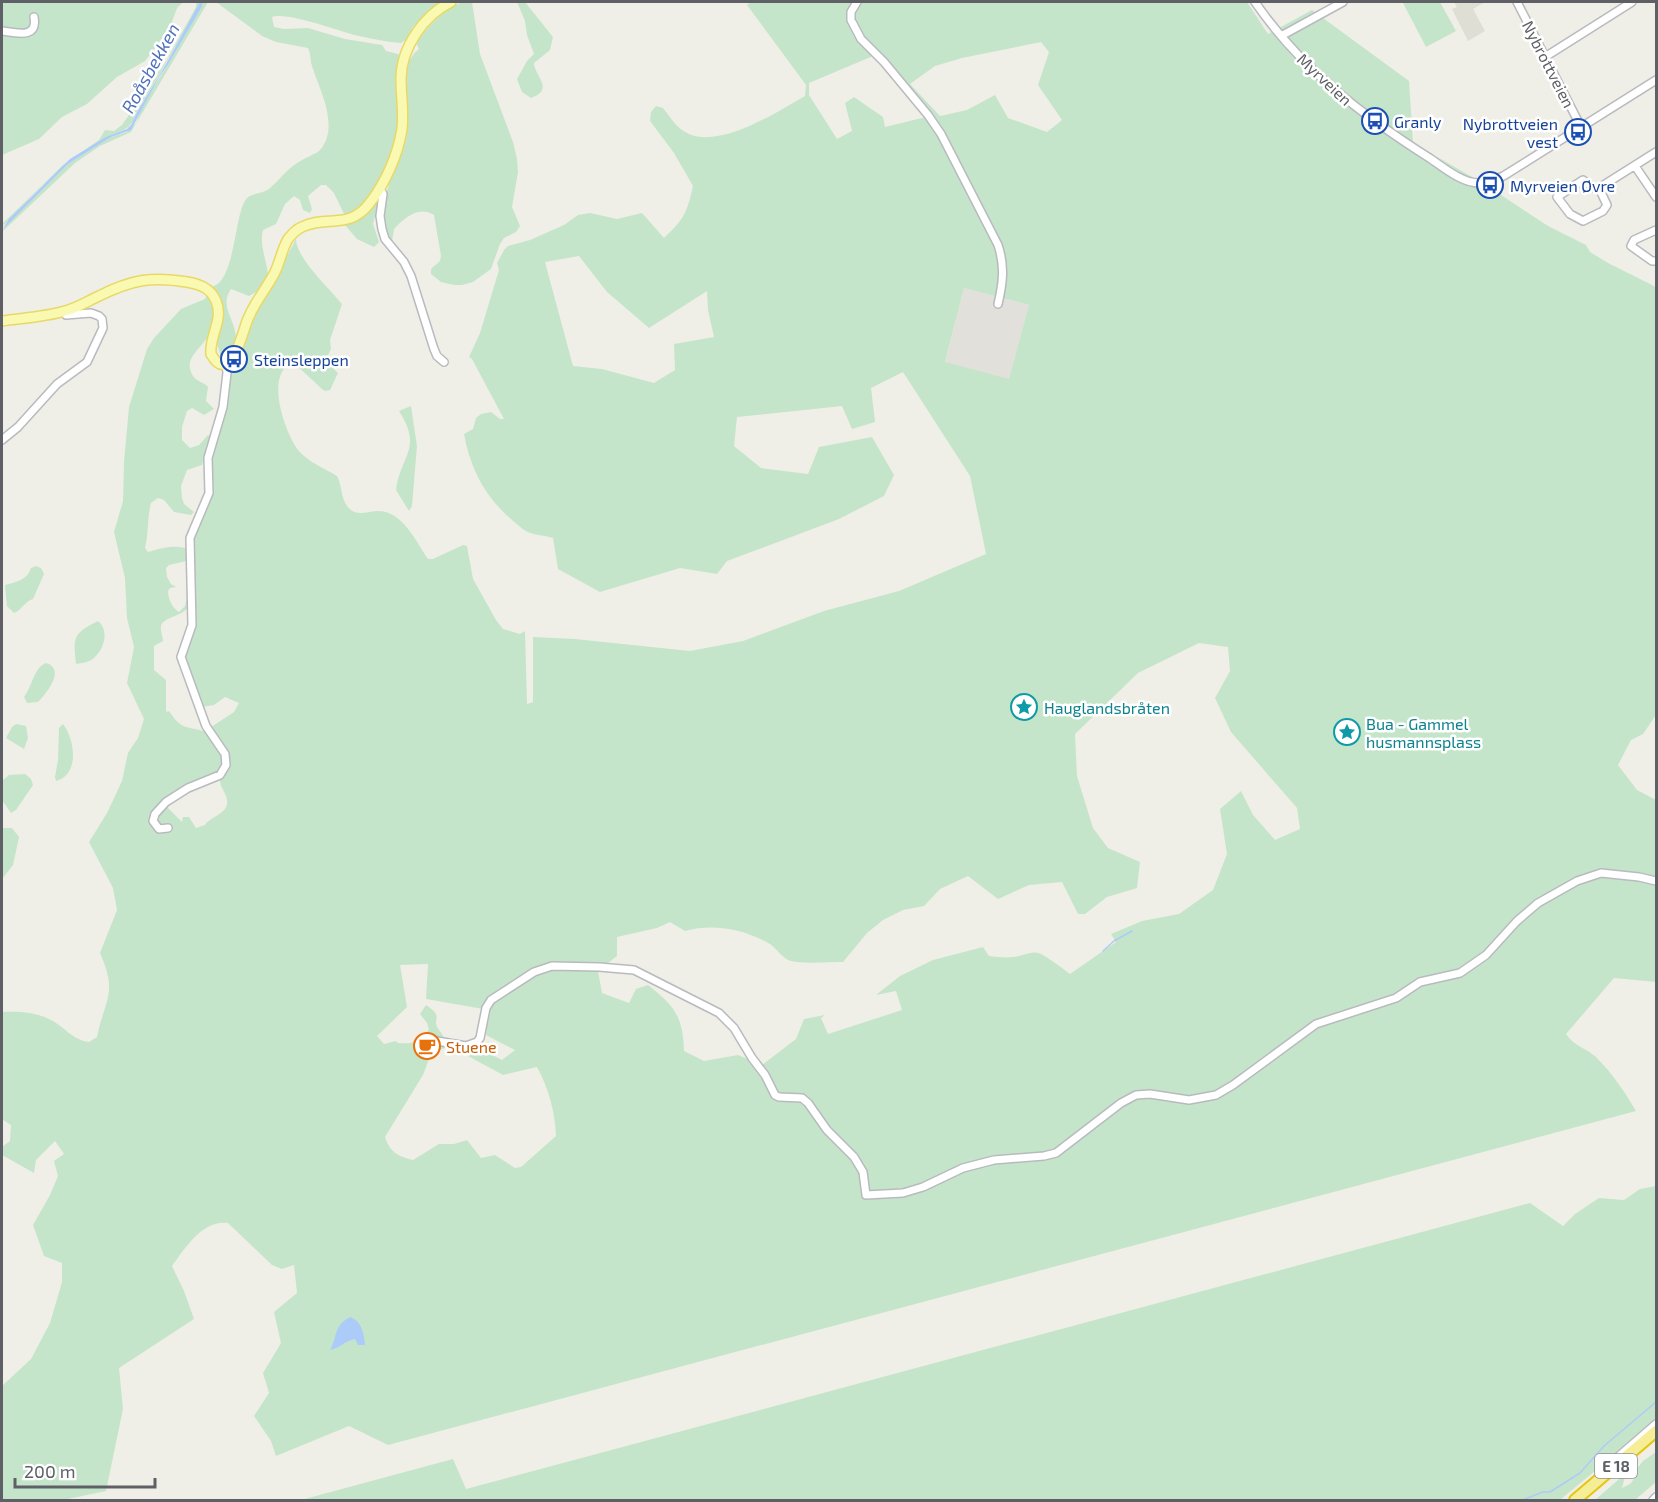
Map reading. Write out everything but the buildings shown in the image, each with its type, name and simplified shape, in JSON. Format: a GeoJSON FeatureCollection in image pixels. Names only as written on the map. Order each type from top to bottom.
{"type":"FeatureCollection","features":[{"type":"Feature","properties":{"kind":"highway","name":"E 18"},"geometry":{"type":"LineString","coordinates":[[1578,1500],[1656,1434]]}},
{"type":"Feature","properties":{"kind":"main road"},"geometry":{"type":"LineString","coordinates":[[2,321],[65,311],[123,285],[140,280],[167,279],[201,286],[213,295],[219,311],[211,354],[217,362],[226,363],[234,356],[251,312],[273,275],[291,235],[299,228],[310,224],[340,221],[356,216],[368,205],[379,188],[399,144],[403,117],[401,77],[406,54],[425,23],[438,10],[451,2]]}},
{"type":"Feature","properties":{"kind":"street"},"geometry":{"type":"LineString","coordinates":[[857,2],[851,12],[851,20],[861,39],[884,62],[941,134],[998,245],[1004,273],[998,304]]}},
{"type":"Feature","properties":{"kind":"street","name":"Myrveien"},"geometry":{"type":"LineString","coordinates":[[1255,2],[1281,36],[1324,80],[1362,112],[1437,163],[1471,182],[1485,183],[1500,177],[1656,80]]}},
{"type":"Feature","properties":{"kind":"street"},"geometry":{"type":"LineString","coordinates":[[1281,36],[1343,2]]}},
{"type":"Feature","properties":{"kind":"street","name":"Nybrottveien"},"geometry":{"type":"LineString","coordinates":[[1517,2],[1581,127]]}},
{"type":"Feature","properties":{"kind":"street"},"geometry":{"type":"LineString","coordinates":[[1545,57],[1632,2]]}},
{"type":"Feature","properties":{"kind":"street"},"geometry":{"type":"LineString","coordinates":[[2,31],[28,32],[34,29],[34,17]]}},
{"type":"Feature","properties":{"kind":"street"},"geometry":{"type":"LineString","coordinates":[[1599,188],[1607,205],[1603,211],[1583,221],[1570,214],[1557,197],[1583,180],[1594,188],[1599,188],[1655,156]]}},
{"type":"Feature","properties":{"kind":"street"},"geometry":{"type":"LineString","coordinates":[[1635,166],[1656,197]]}},
{"type":"Feature","properties":{"kind":"street"},"geometry":{"type":"LineString","coordinates":[[379,188],[383,194],[380,216],[383,234],[409,270],[434,349],[437,356],[444,362]]}},
{"type":"Feature","properties":{"kind":"street"},"geometry":{"type":"LineString","coordinates":[[1656,231],[1634,240],[1631,246],[1652,261],[1656,261]]}},
{"type":"Feature","properties":{"kind":"street"},"geometry":{"type":"LineString","coordinates":[[2,440],[18,428],[57,384],[87,362],[103,328],[103,323],[99,315],[91,313],[71,316],[66,315],[65,311]]}},
{"type":"Feature","properties":{"kind":"street"},"geometry":{"type":"LineString","coordinates":[[168,828],[159,829],[153,821],[153,816],[161,806],[188,788],[220,775],[226,765],[224,751],[206,726],[180,657],[192,625],[190,538],[209,493],[208,453],[223,407],[226,363]]}},
{"type":"Feature","properties":{"kind":"street"},"geometry":{"type":"LineString","coordinates":[[436,1041],[466,1046],[477,1042],[480,1038],[486,1008],[491,1000],[534,972],[552,966],[634,970],[719,1013],[729,1021],[765,1075],[775,1095],[802,1098],[827,1130],[854,1157],[863,1172],[866,1195],[903,1193],[923,1187],[963,1168],[994,1160],[1056,1153],[1121,1103],[1137,1095],[1150,1094],[1190,1100],[1216,1095],[1316,1024],[1396,998],[1420,982],[1460,973],[1486,955],[1517,921],[1538,903],[1577,881],[1601,873],[1656,881]]}},
{"type":"Feature","properties":{"kind":"street"},"geometry":{"type":"LineString","coordinates":[[1578,1500],[1580,1493],[1597,1476],[1656,1424]]}},
{"type":"Feature","properties":{"kind":"street"},"geometry":{"type":"LineString","coordinates":[[1653,1500],[1656,1497]]}},
{"type":"Feature","properties":{"kind":"shaded area"},"geometry":{"type":"Polygon","coordinates":[[[1454,2],[1485,2],[1473,9],[1485,31],[1468,41],[1452,9],[1457,7],[1454,2]]]}},
{"type":"Feature","properties":{"kind":"shaded area"},"geometry":{"type":"Polygon","coordinates":[[[964,288],[1029,305],[1009,380],[945,363],[964,288]]]}},
{"type":"Feature","properties":{"kind":"green space"},"geometry":{"type":"Polygon","coordinates":[[[2,2],[183,2],[177,8],[169,30],[145,61],[117,77],[87,104],[62,117],[39,139],[2,155],[2,2]]]}},
{"type":"Feature","properties":{"kind":"green space"},"geometry":{"type":"Polygon","coordinates":[[[196,2],[200,2],[197,9],[132,123],[74,159],[49,180],[2,227],[2,224],[63,165],[99,140],[105,130],[114,131],[122,125],[166,61],[196,7],[196,2]]]}},
{"type":"Feature","properties":{"kind":"green space"},"geometry":{"type":"Polygon","coordinates":[[[203,2],[208,2],[131,132],[100,146],[75,163],[2,232],[6,225],[68,164],[111,137],[127,132],[136,123],[145,100],[203,2]]]}},
{"type":"Feature","properties":{"kind":"green space"},"geometry":{"type":"Polygon","coordinates":[[[216,2],[439,2],[413,27],[406,40],[401,43],[359,36],[289,17],[272,17],[274,27],[308,28],[345,39],[382,45],[386,51],[398,54],[400,57],[398,122],[393,148],[382,175],[366,200],[356,209],[345,216],[334,193],[326,185],[321,185],[308,196],[312,209],[310,213],[303,210],[300,200],[294,196],[285,204],[276,224],[263,230],[263,247],[268,276],[256,292],[249,296],[231,289],[227,298],[227,306],[236,340],[226,360],[221,358],[216,339],[222,321],[222,310],[210,287],[218,283],[229,263],[241,209],[249,196],[266,191],[295,164],[317,153],[323,146],[329,127],[326,106],[308,48],[276,42],[262,36],[216,2]]]}},
{"type":"Feature","properties":{"kind":"green space"},"geometry":{"type":"Polygon","coordinates":[[[462,2],[472,2],[480,54],[513,142],[518,172],[512,207],[520,226],[516,232],[504,238],[491,269],[473,282],[454,285],[441,282],[431,274],[431,269],[440,261],[441,256],[434,215],[423,211],[407,217],[394,229],[392,241],[386,228],[385,210],[391,178],[403,151],[407,134],[405,77],[407,67],[411,57],[419,49],[416,43],[426,30],[442,14],[462,2]]]}},
{"type":"Feature","properties":{"kind":"green space"},"geometry":{"type":"Polygon","coordinates":[[[517,2],[525,2],[553,37],[550,50],[534,63],[543,87],[542,91],[531,98],[522,92],[517,79],[527,61],[534,54],[517,2]]]}},
{"type":"Feature","properties":{"kind":"green space"},"geometry":{"type":"Polygon","coordinates":[[[751,2],[1247,2],[1268,34],[1312,10],[1409,81],[1413,143],[1486,185],[1548,226],[1586,245],[1590,252],[1608,263],[1656,287],[1656,715],[1643,734],[1631,740],[1618,765],[1637,790],[1656,800],[1656,982],[1614,978],[1566,1034],[1602,1063],[1636,1111],[388,1445],[349,1426],[276,1456],[271,1441],[254,1416],[269,1393],[263,1373],[281,1343],[274,1312],[297,1293],[294,1265],[282,1269],[272,1265],[228,1223],[219,1223],[196,1236],[172,1266],[194,1319],[119,1368],[123,1409],[106,1491],[63,1500],[2,1500],[2,1386],[31,1359],[50,1323],[62,1282],[62,1263],[44,1256],[33,1225],[58,1176],[54,1161],[64,1154],[55,1141],[36,1160],[34,1173],[2,1155],[2,1147],[10,1141],[11,1125],[2,1119],[2,1012],[36,1014],[56,1023],[75,1037],[89,1042],[97,1037],[106,1004],[108,978],[100,953],[117,910],[113,888],[89,842],[107,813],[122,781],[128,753],[138,738],[144,719],[127,683],[134,647],[127,618],[125,578],[114,532],[123,501],[129,407],[147,349],[181,309],[205,299],[207,295],[211,297],[214,314],[213,326],[192,357],[190,369],[195,378],[208,387],[206,401],[214,409],[204,415],[192,408],[187,411],[182,427],[182,440],[190,448],[199,445],[208,435],[211,437],[202,465],[187,470],[181,486],[184,504],[194,512],[191,515],[174,512],[164,500],[158,498],[151,503],[145,548],[148,552],[171,547],[186,548],[186,561],[169,565],[166,568],[167,577],[176,587],[168,591],[172,605],[179,612],[185,606],[188,594],[189,606],[183,612],[166,620],[161,626],[163,641],[154,646],[154,670],[166,680],[166,712],[169,711],[185,727],[206,732],[222,756],[220,772],[163,803],[182,822],[183,817],[189,817],[196,828],[205,825],[222,812],[227,805],[220,780],[228,764],[228,752],[211,727],[234,712],[239,703],[225,697],[214,705],[202,707],[183,661],[191,636],[195,632],[191,541],[214,489],[210,462],[231,365],[239,356],[255,307],[275,279],[296,239],[297,247],[307,264],[342,304],[327,357],[329,364],[338,373],[330,390],[322,389],[294,363],[285,368],[280,378],[278,390],[280,403],[293,442],[306,458],[337,476],[343,498],[351,510],[361,513],[387,512],[395,516],[408,529],[428,559],[433,559],[463,545],[467,546],[473,579],[496,620],[503,629],[520,634],[525,631],[527,704],[533,702],[533,637],[690,651],[743,641],[824,611],[899,591],[986,554],[970,476],[903,372],[871,388],[875,422],[852,429],[842,406],[737,417],[734,446],[761,468],[808,474],[819,447],[872,437],[894,475],[884,496],[839,519],[727,561],[717,574],[680,568],[600,592],[558,569],[553,538],[529,532],[511,519],[486,491],[470,459],[464,434],[473,429],[476,418],[481,414],[491,412],[500,419],[504,419],[469,357],[480,333],[499,270],[497,263],[504,250],[508,246],[530,240],[564,225],[578,215],[590,213],[617,219],[642,213],[664,238],[684,215],[693,186],[674,153],[650,121],[651,112],[656,106],[663,108],[678,126],[689,134],[702,137],[717,136],[749,126],[805,96],[806,85],[747,5],[751,2]],[[1041,42],[962,58],[935,66],[910,84],[940,116],[967,110],[995,95],[1008,118],[1047,132],[1062,120],[1038,85],[1049,52],[1041,42]],[[873,56],[809,83],[809,95],[837,139],[852,131],[845,103],[854,97],[883,117],[885,127],[926,117],[873,56]],[[579,256],[545,262],[573,366],[602,369],[654,383],[675,370],[674,344],[714,337],[708,310],[707,291],[649,328],[607,292],[579,256]],[[964,288],[945,362],[1009,379],[1029,305],[964,288]],[[1199,643],[1138,673],[1075,734],[1077,776],[1093,828],[1108,848],[1140,862],[1137,888],[1107,897],[1085,914],[1078,914],[1062,882],[1029,885],[998,899],[968,876],[940,889],[924,906],[903,910],[883,920],[867,933],[843,962],[791,961],[770,944],[739,931],[707,928],[685,931],[670,922],[657,928],[617,937],[617,956],[598,971],[602,993],[629,1003],[636,989],[648,985],[665,999],[676,1013],[682,1029],[684,1051],[704,1061],[738,1055],[762,1065],[796,1039],[804,1019],[825,1015],[821,1018],[828,1034],[902,1010],[896,991],[876,995],[900,976],[933,960],[983,947],[989,956],[995,957],[1016,957],[1038,953],[1070,974],[1116,942],[1111,934],[1142,921],[1179,914],[1213,890],[1227,854],[1220,809],[1241,791],[1253,815],[1275,840],[1300,829],[1297,808],[1231,732],[1215,698],[1230,671],[1228,647],[1199,643]],[[428,964],[400,965],[407,1007],[377,1036],[384,1044],[396,1041],[412,1043],[420,1040],[429,1029],[420,1014],[426,1005],[437,1015],[437,1026],[448,1043],[446,1047],[431,1054],[423,1075],[385,1137],[395,1153],[413,1160],[439,1144],[454,1144],[467,1140],[481,1158],[495,1155],[515,1168],[521,1167],[556,1136],[551,1101],[537,1067],[503,1075],[468,1056],[477,1047],[502,1060],[515,1050],[486,1035],[489,1010],[426,999],[428,964]]]}},
{"type":"Feature","properties":{"kind":"green space"},"geometry":{"type":"Polygon","coordinates":[[[1440,2],[1456,31],[1426,47],[1403,3],[1440,2]]]}},
{"type":"Feature","properties":{"kind":"green space"},"geometry":{"type":"Polygon","coordinates":[[[377,201],[373,224],[379,242],[374,247],[357,239],[345,225],[377,201]]]}},
{"type":"Feature","properties":{"kind":"green space"},"geometry":{"type":"Polygon","coordinates":[[[411,406],[417,446],[412,506],[409,511],[396,490],[410,443],[406,424],[399,411],[411,406]]]}},
{"type":"Feature","properties":{"kind":"green space"},"geometry":{"type":"Polygon","coordinates":[[[36,566],[41,568],[44,574],[33,599],[14,613],[7,606],[5,585],[24,578],[31,568],[36,566]]]}},
{"type":"Feature","properties":{"kind":"green space"},"geometry":{"type":"Polygon","coordinates":[[[98,621],[105,634],[101,648],[91,660],[76,664],[76,637],[98,621]]]}},
{"type":"Feature","properties":{"kind":"green space"},"geometry":{"type":"Polygon","coordinates":[[[46,663],[54,670],[53,681],[38,702],[27,703],[24,697],[36,673],[46,663]]]}},
{"type":"Feature","properties":{"kind":"green space"},"geometry":{"type":"Polygon","coordinates":[[[16,724],[26,726],[28,738],[24,749],[6,738],[16,724]]]}},
{"type":"Feature","properties":{"kind":"green space"},"geometry":{"type":"Polygon","coordinates":[[[63,724],[70,738],[73,756],[69,772],[56,781],[59,728],[63,724]]]}},
{"type":"Feature","properties":{"kind":"green space"},"geometry":{"type":"Polygon","coordinates":[[[25,774],[31,779],[33,785],[16,810],[11,813],[2,800],[2,781],[9,775],[25,774]]]}},
{"type":"Feature","properties":{"kind":"green space"},"geometry":{"type":"Polygon","coordinates":[[[2,828],[12,828],[19,837],[13,865],[2,879],[2,828]]]}},
{"type":"Feature","properties":{"kind":"green space"},"geometry":{"type":"Polygon","coordinates":[[[1656,1186],[1656,1420],[1560,1500],[301,1500],[453,1459],[466,1489],[1530,1203],[1563,1226],[1575,1214],[1599,1198],[1624,1200],[1640,1189],[1656,1186]]]}},
{"type":"Feature","properties":{"kind":"green space"},"geometry":{"type":"Polygon","coordinates":[[[1656,1452],[1656,1482],[1635,1500],[1595,1500],[1626,1473],[1622,1488],[1630,1484],[1638,1474],[1635,1471],[1643,1461],[1656,1452]]]}},
{"type":"Feature","properties":{"kind":"water"},"geometry":{"type":"Polygon","coordinates":[[[200,2],[203,2],[201,8],[159,77],[131,130],[111,137],[68,164],[2,230],[9,219],[70,159],[131,125],[200,2]]]}},
{"type":"Feature","properties":{"kind":"water"},"geometry":{"type":"Polygon","coordinates":[[[350,1317],[360,1325],[365,1345],[358,1345],[355,1339],[330,1350],[338,1328],[350,1317]]]}},
{"type":"Feature","properties":{"kind":"waterway"},"geometry":{"type":"LineString","coordinates":[[1103,951],[1114,941],[1132,931]]}},
{"type":"Feature","properties":{"kind":"waterway"},"geometry":{"type":"LineString","coordinates":[[1522,1500],[1543,1492],[1550,1492],[1580,1473],[1604,1446],[1656,1402]]}},
{"type":"Feature","properties":{"kind":"place","name":"Granly"},"geometry":{"type":"Point","coordinates":[1375,121]}},
{"type":"Feature","properties":{"kind":"place","name":"Nybrottveien vest"},"geometry":{"type":"Point","coordinates":[1578,132]}},
{"type":"Feature","properties":{"kind":"place","name":"Myrveien Øvre"},"geometry":{"type":"Point","coordinates":[1490,185]}},
{"type":"Feature","properties":{"kind":"place","name":"Steinsleppen"},"geometry":{"type":"Point","coordinates":[234,359]}},
{"type":"Feature","properties":{"kind":"place","name":"Hauglandsbråten"},"geometry":{"type":"Point","coordinates":[1024,707]}},
{"type":"Feature","properties":{"kind":"place","name":"Bua - Gammel husmannsplass"},"geometry":{"type":"Point","coordinates":[1347,732]}},
{"type":"Feature","properties":{"kind":"place","name":"Stuene"},"geometry":{"type":"Point","coordinates":[427,1046]}},
{"type":"Feature","properties":{"kind":"water label","name":"Roåsbekken"},"geometry":{"type":"Point","coordinates":[150,68]}}]}
